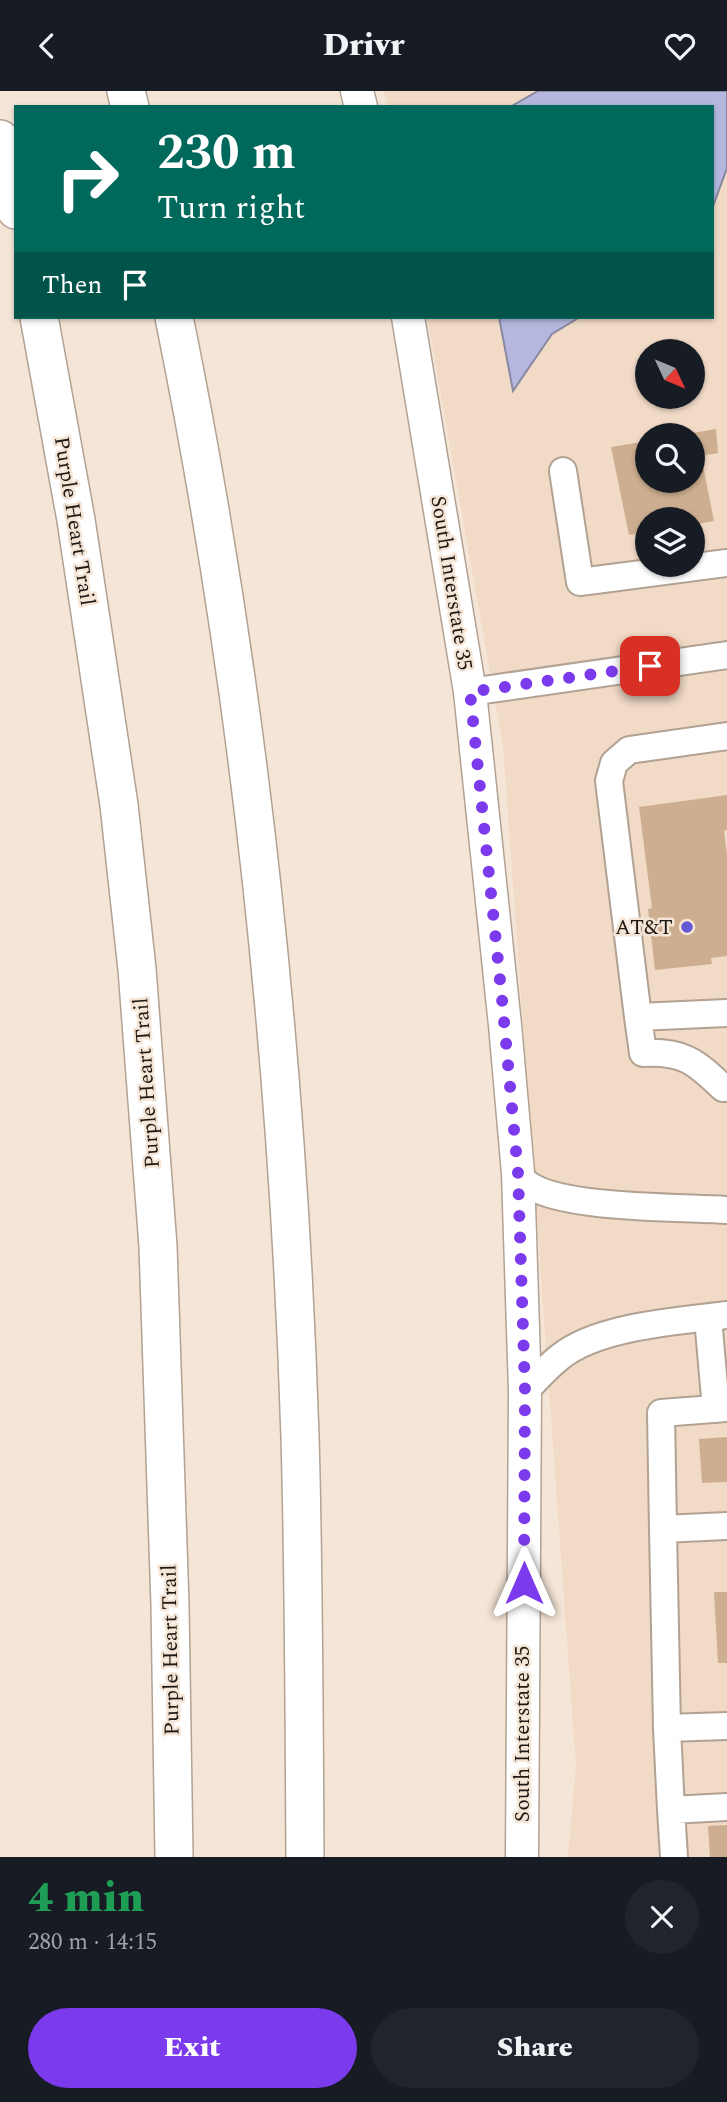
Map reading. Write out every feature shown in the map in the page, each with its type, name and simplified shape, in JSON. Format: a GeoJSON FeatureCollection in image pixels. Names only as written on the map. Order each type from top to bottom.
{"type":"FeatureCollection","features":[{"type":"Feature","properties":{"kind":"highway"},"geometry":{"type":"LineString","coordinates":[[0,139],[14,201]]}},
{"type":"Feature","properties":{"kind":"highway","name":"Purple Heart Trail"},"geometry":{"type":"LineString","coordinates":[[39,319],[76,520],[117,791],[137,969],[158,1246],[170,1605],[174,1857]]}},
{"type":"Feature","properties":{"kind":"highway"},"geometry":{"type":"LineString","coordinates":[[174,319],[201,452],[239,690],[261,883],[284,1137],[300,1437],[305,1857]]}},
{"type":"Feature","properties":{"kind":"main road","name":"South Interstate 35"},"geometry":{"type":"LineString","coordinates":[[408,319],[470,692],[518,1173],[525,1391],[522,1857]]}},
{"type":"Feature","properties":{"kind":"street"},"geometry":{"type":"LineString","coordinates":[[563,471],[580,582],[727,563]]}},
{"type":"Feature","properties":{"kind":"street"},"geometry":{"type":"LineString","coordinates":[[470,692],[727,655]]}},
{"type":"Feature","properties":{"kind":"street"},"geometry":{"type":"LineString","coordinates":[[727,736],[629,750],[614,763],[609,781],[643,1053],[665,1052],[682,1056],[704,1070],[723,1089],[727,1088]]}},
{"type":"Feature","properties":{"kind":"street"},"geometry":{"type":"LineString","coordinates":[[638,1017],[727,1013]]}},
{"type":"Feature","properties":{"kind":"street"},"geometry":{"type":"LineString","coordinates":[[518,1173],[528,1185],[575,1200],[727,1210]]}},
{"type":"Feature","properties":{"kind":"street"},"geometry":{"type":"LineString","coordinates":[[525,1391],[560,1357],[600,1336],[717,1317],[721,1408],[661,1413],[667,1728],[674,1857]]}},
{"type":"Feature","properties":{"kind":"street"},"geometry":{"type":"LineString","coordinates":[[663,1529],[727,1526]]}},
{"type":"Feature","properties":{"kind":"street"},"geometry":{"type":"LineString","coordinates":[[667,1728],[727,1726]]}},
{"type":"Feature","properties":{"kind":"street"},"geometry":{"type":"LineString","coordinates":[[671,1810],[727,1807]]}},
{"type":"Feature","properties":{"kind":"shaded area"},"geometry":{"type":"Polygon","coordinates":[[[384,91],[727,91],[727,1857],[568,1857],[576,1766],[503,745],[427,319],[714,319],[714,105],[388,105],[384,91]]]}},
{"type":"Feature","properties":{"kind":"water"},"geometry":{"type":"Polygon","coordinates":[[[538,91],[727,91],[727,168],[714,204],[714,105],[514,105],[538,91]]]}},
{"type":"Feature","properties":{"kind":"water"},"geometry":{"type":"Polygon","coordinates":[[[499,319],[577,319],[552,334],[513,391],[499,319]]]}},
{"type":"Feature","properties":{"kind":"building"},"geometry":{"type":"Polygon","coordinates":[[[716,429],[718,453],[705,455],[705,431],[716,429]]]}},
{"type":"Feature","properties":{"kind":"building"},"geometry":{"type":"Polygon","coordinates":[[[635,443],[635,493],[705,493],[705,476],[714,521],[705,523],[705,507],[635,507],[635,534],[629,535],[611,447],[635,443]]]}},
{"type":"Feature","properties":{"kind":"building"},"geometry":{"type":"Polygon","coordinates":[[[727,795],[727,830],[724,831],[727,855],[727,956],[711,958],[712,964],[655,970],[648,909],[652,908],[639,807],[727,795]]]}},
{"type":"Feature","properties":{"kind":"building"},"geometry":{"type":"Polygon","coordinates":[[[727,1437],[727,1482],[702,1483],[699,1439],[727,1437]]]}},
{"type":"Feature","properties":{"kind":"building"},"geometry":{"type":"Polygon","coordinates":[[[714,1592],[727,1592],[727,1663],[718,1663],[714,1592]]]}},
{"type":"Feature","properties":{"kind":"building"},"geometry":{"type":"Polygon","coordinates":[[[727,1825],[727,1857],[710,1857],[708,1826],[727,1825]]]}},
{"type":"Feature","properties":{"kind":"place","name":"AT&T"},"geometry":{"type":"Point","coordinates":[687,927]}},
{"type":"Feature","properties":{"kind":"route"},"geometry":{"type":"LineString","coordinates":[[524,1583],[525,1391],[518,1173],[470,692],[650,666]]}}]}
